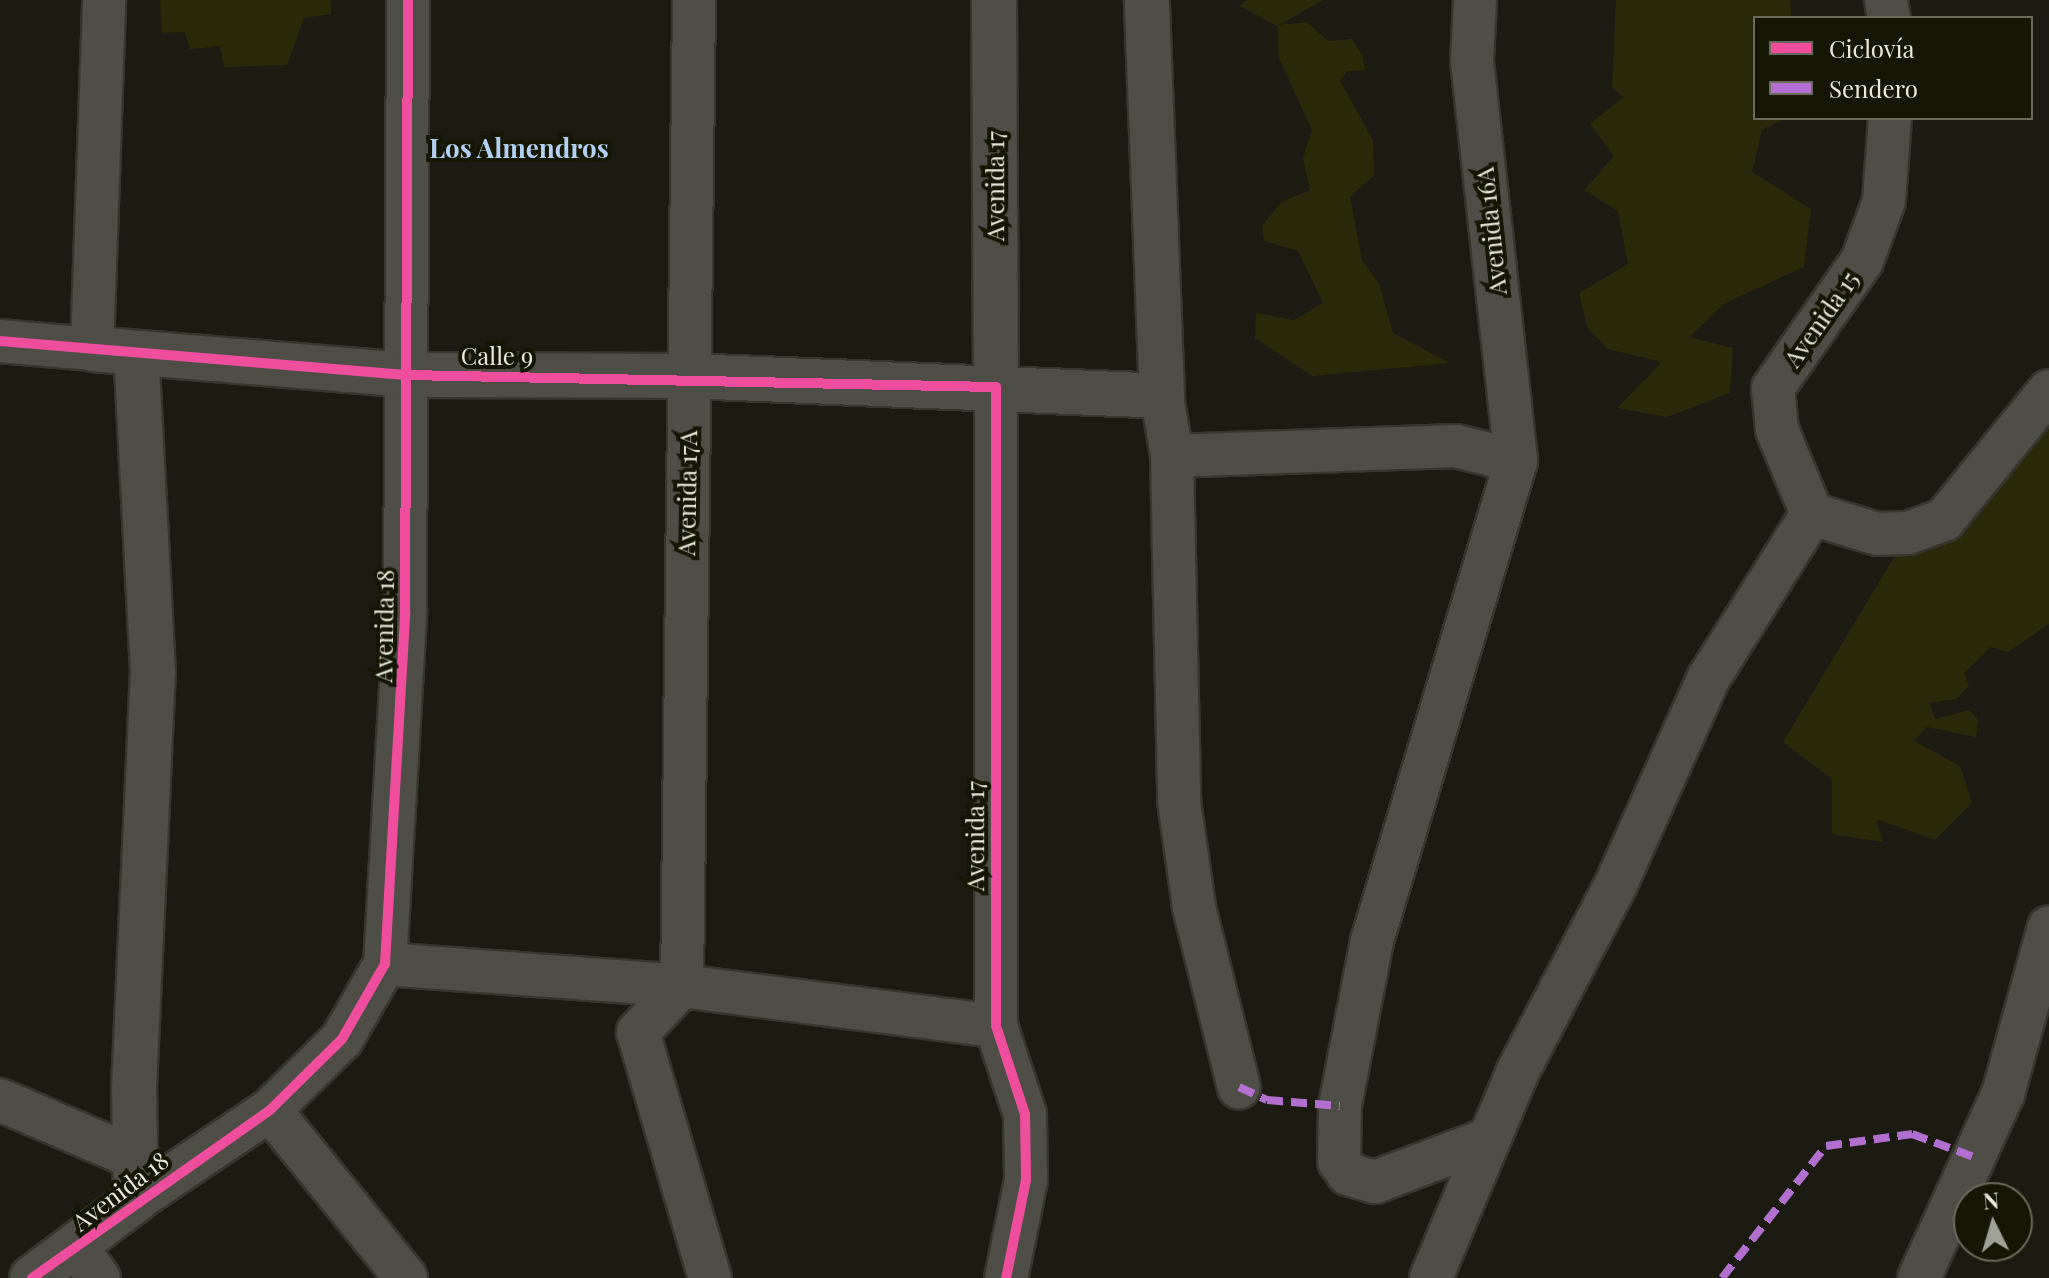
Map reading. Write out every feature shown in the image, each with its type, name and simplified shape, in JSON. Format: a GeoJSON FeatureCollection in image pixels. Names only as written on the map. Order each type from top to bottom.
{"type":"FeatureCollection","features":[{"type":"Feature","properties":{"kind":"street"},"geometry":{"type":"LineString","coordinates":[[92,349],[104,0]]}},
{"type":"Feature","properties":{"kind":"street","name":"Avenida 18"},"geometry":{"type":"LineString","coordinates":[[32,1278],[88,1263],[136,1179],[270,1110],[342,1039],[385,964],[401,776],[408,0]]}},
{"type":"Feature","properties":{"kind":"street","name":"Avenida 17A"},"geometry":{"type":"LineString","coordinates":[[682,986],[694,0]]}},
{"type":"Feature","properties":{"kind":"street","name":"Avenida 17"},"geometry":{"type":"LineString","coordinates":[[994,0],[996,1026],[1025,1114],[1026,1180],[1006,1278]]}},
{"type":"Feature","properties":{"kind":"street"},"geometry":{"type":"LineString","coordinates":[[1147,0],[1162,396],[1172,456],[1179,801],[1194,907],[1239,1087]]}},
{"type":"Feature","properties":{"kind":"street","name":"Avenida 16A"},"geometry":{"type":"LineString","coordinates":[[1475,0],[1472,61],[1516,461]]}},
{"type":"Feature","properties":{"kind":"street","name":"Avenida 15"},"geometry":{"type":"LineString","coordinates":[[1812,514],[1777,430],[1773,388],[1862,261],[1884,201],[1890,120]]}},
{"type":"Feature","properties":{"kind":"street","name":"Calle 9"},"geometry":{"type":"LineString","coordinates":[[0,341],[407,375],[689,376],[1162,396]]}},
{"type":"Feature","properties":{"kind":"street"},"geometry":{"type":"LineString","coordinates":[[0,1100],[136,1179],[153,673],[136,353]]}},
{"type":"Feature","properties":{"kind":"street"},"geometry":{"type":"LineString","coordinates":[[1431,1278],[1486,1140],[1616,884],[1708,679],[1812,514],[1878,534],[1908,533],[1944,520],[2049,391]]}},
{"type":"Feature","properties":{"kind":"street"},"geometry":{"type":"LineString","coordinates":[[1172,456],[1456,446],[1516,461],[1372,941],[1340,1106],[1339,1161],[1348,1174],[1375,1182],[1486,1140]]}},
{"type":"Feature","properties":{"kind":"street"},"geometry":{"type":"LineString","coordinates":[[1919,1278],[2003,1094],[2049,927]]}},
{"type":"Feature","properties":{"kind":"street"},"geometry":{"type":"LineString","coordinates":[[385,964],[682,986],[996,1026]]}},
{"type":"Feature","properties":{"kind":"street"},"geometry":{"type":"LineString","coordinates":[[682,986],[638,1032],[710,1278]]}},
{"type":"Feature","properties":{"kind":"street"},"geometry":{"type":"LineString","coordinates":[[270,1110],[406,1278]]}},
{"type":"Feature","properties":{"kind":"shaded area"},"geometry":{"type":"Polygon","coordinates":[[[160,0],[331,0],[331,14],[304,18],[287,65],[224,67],[220,46],[190,49],[185,32],[162,33],[160,0]]]}},
{"type":"Feature","properties":{"kind":"shaded area"},"geometry":{"type":"Polygon","coordinates":[[[1247,0],[1323,0],[1279,25],[1307,22],[1328,41],[1352,39],[1363,56],[1365,70],[1347,71],[1340,81],[1373,140],[1374,175],[1350,197],[1362,260],[1379,284],[1393,333],[1450,363],[1312,376],[1255,338],[1256,313],[1294,320],[1323,303],[1298,251],[1264,241],[1262,226],[1281,202],[1310,190],[1303,158],[1312,130],[1279,58],[1277,26],[1240,6],[1247,0]]]}},
{"type":"Feature","properties":{"kind":"shaded area"},"geometry":{"type":"Polygon","coordinates":[[[1616,0],[1790,0],[1791,16],[1753,16],[1753,120],[1782,120],[1762,130],[1752,172],[1811,209],[1804,267],[1725,303],[1689,337],[1733,348],[1730,393],[1667,417],[1617,408],[1662,362],[1608,349],[1587,327],[1579,293],[1628,264],[1618,211],[1584,190],[1614,156],[1590,124],[1623,97],[1612,87],[1616,0]]]}},
{"type":"Feature","properties":{"kind":"shaded area"},"geometry":{"type":"Polygon","coordinates":[[[2049,387],[2049,624],[2008,652],[1991,647],[1964,673],[1969,686],[1956,699],[1930,703],[1935,719],[1969,710],[1978,719],[1976,737],[1927,727],[1914,741],[1960,766],[1972,803],[1935,840],[1876,819],[1883,842],[1832,834],[1832,779],[1783,742],[1899,549],[2049,387]]]}},
{"type":"Feature","properties":{"kind":"marked path"},"geometry":{"type":"LineString","coordinates":[[1239,1087],[1267,1100],[1340,1106]]}},
{"type":"Feature","properties":{"kind":"marked path"},"geometry":{"type":"LineString","coordinates":[[1722,1278],[1826,1146],[1912,1134],[1974,1157]]}},
{"type":"Feature","properties":{"kind":"cycle path"},"geometry":{"type":"LineString","coordinates":[[32,1278],[270,1110],[342,1039],[385,964],[405,613],[408,0]]}},
{"type":"Feature","properties":{"kind":"cycle path"},"geometry":{"type":"LineString","coordinates":[[0,341],[407,375],[996,387],[996,1026],[1025,1114],[1026,1180],[1006,1278]]}},
{"type":"Feature","properties":{"kind":"district","name":"Los Almendros"},"geometry":{"type":"Point","coordinates":[519,148]}}]}
